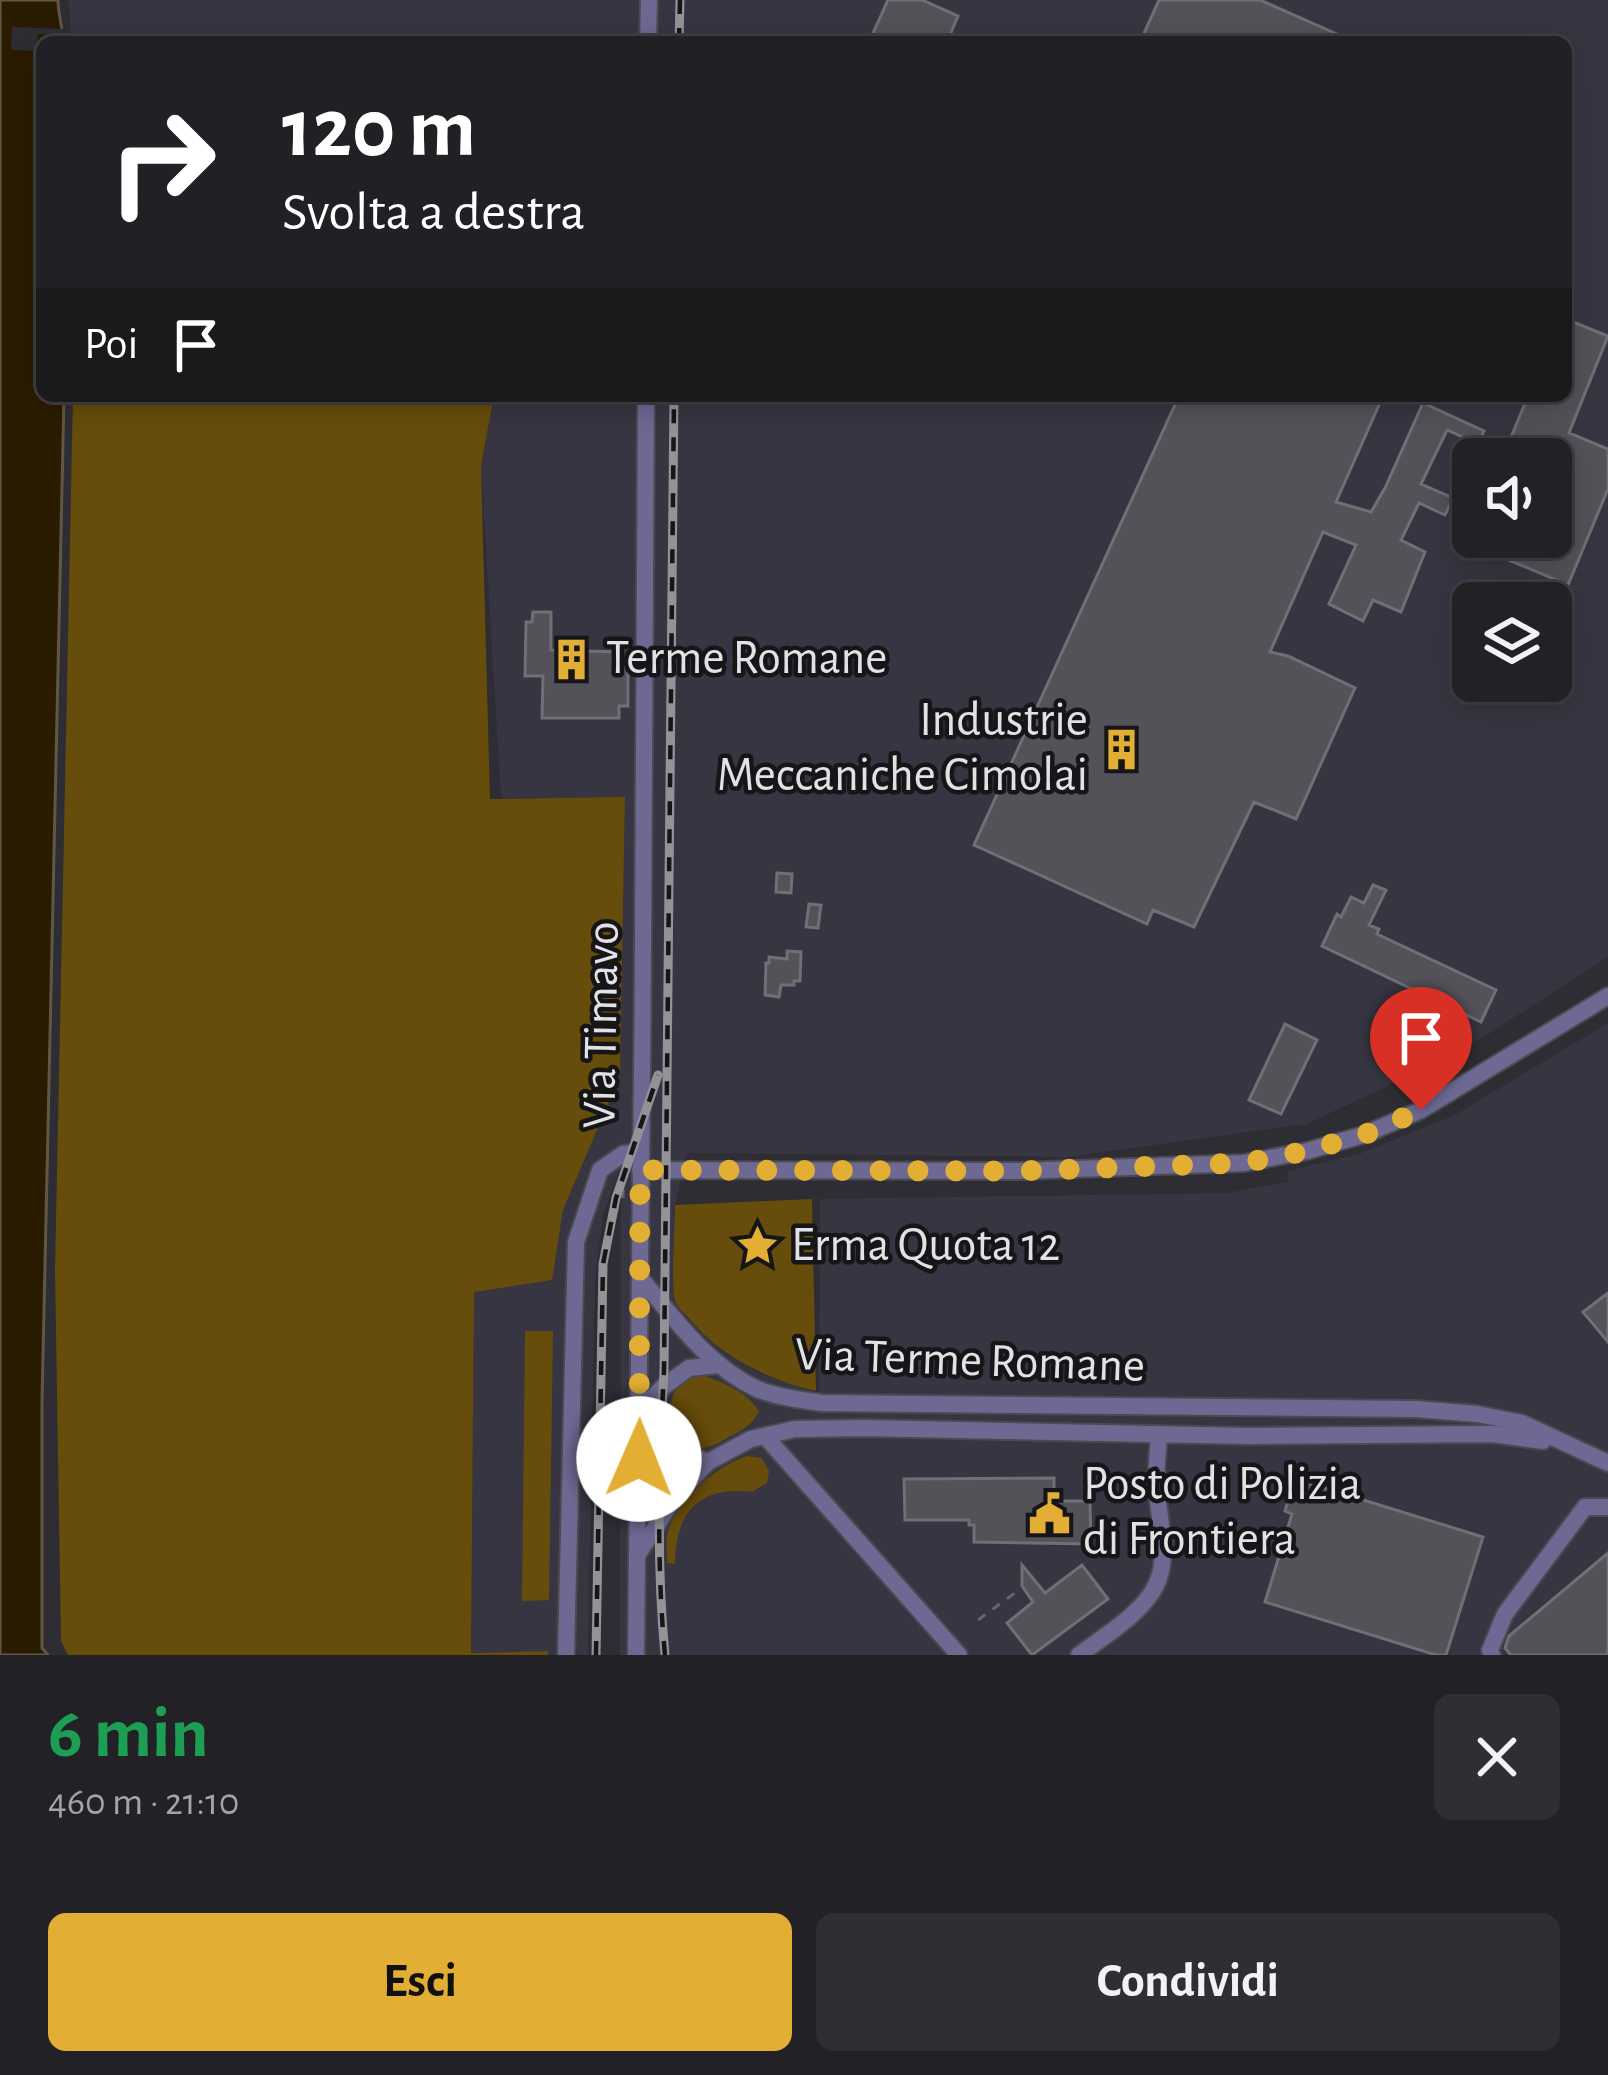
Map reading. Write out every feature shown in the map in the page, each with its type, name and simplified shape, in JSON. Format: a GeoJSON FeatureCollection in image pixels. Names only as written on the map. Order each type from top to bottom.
{"type":"FeatureCollection","features":[{"type":"Feature","properties":{"kind":"street"},"geometry":{"type":"LineString","coordinates":[[649,0],[649,36]]}},
{"type":"Feature","properties":{"kind":"street","name":"Via Timavo"},"geometry":{"type":"LineString","coordinates":[[636,1655],[646,402]]}},
{"type":"Feature","properties":{"kind":"street"},"geometry":{"type":"LineString","coordinates":[[566,1655],[576,1242],[600,1170],[623,1154],[640,1161],[1019,1171],[1244,1163],[1366,1134],[1421,1110],[1608,996]]}},
{"type":"Feature","properties":{"kind":"street","name":"Via Terme Romane"},"geometry":{"type":"LineString","coordinates":[[641,1279],[718,1365],[758,1389],[790,1398],[822,1403],[1416,1409],[1522,1423],[1581,1451]]}},
{"type":"Feature","properties":{"kind":"street"},"geometry":{"type":"LineString","coordinates":[[708,1462],[679,1450],[639,1412],[688,1368],[718,1365]]}},
{"type":"Feature","properties":{"kind":"street","name":"Via Terme Romane"},"geometry":{"type":"LineString","coordinates":[[637,1554],[675,1497],[708,1462],[751,1439],[796,1429],[1492,1435],[1535,1439],[1581,1451]]}},
{"type":"Feature","properties":{"kind":"street","name":"Via Terme Romane"},"geometry":{"type":"LineString","coordinates":[[1079,1655],[1128,1618],[1156,1587],[1162,1564],[1156,1486],[1159,1434]]}},
{"type":"Feature","properties":{"kind":"street","name":"Via Terme Romane"},"geometry":{"type":"LineString","coordinates":[[765,1436],[959,1655]]}},
{"type":"Feature","properties":{"kind":"street"},"geometry":{"type":"LineString","coordinates":[[1581,1451],[1608,1462]]}},
{"type":"Feature","properties":{"kind":"street"},"geometry":{"type":"LineString","coordinates":[[1492,1655],[1505,1614],[1585,1508],[1608,1507]]}},
{"type":"Feature","properties":{"kind":"path"},"geometry":{"type":"LineString","coordinates":[[978,1620],[1023,1587]]}},
{"type":"Feature","properties":{"kind":"shaded area"},"geometry":{"type":"Polygon","coordinates":[[[0,0],[58,0],[62,36],[36,36],[36,402],[64,402],[42,1402],[42,1648],[48,1655],[0,1655],[0,0]]]}},
{"type":"Feature","properties":{"kind":"shaded area"},"geometry":{"type":"Polygon","coordinates":[[[69,0],[1608,0],[1608,957],[1462,1051],[1307,1124],[1067,1157],[687,1153],[675,1205],[674,1301],[725,1353],[761,1374],[819,1393],[820,1199],[1226,1193],[1288,1182],[1287,1171],[1359,1154],[1455,1115],[1608,1023],[1608,1655],[620,1655],[621,1167],[603,1215],[595,1282],[588,1655],[471,1653],[474,1291],[552,1279],[563,1210],[620,1076],[625,798],[501,798],[481,466],[493,402],[1572,402],[1572,36],[71,36],[69,0]]]}},
{"type":"Feature","properties":{"kind":"shaded area"},"geometry":{"type":"Polygon","coordinates":[[[73,402],[493,402],[481,466],[490,799],[625,797],[620,1076],[563,1210],[552,1280],[474,1292],[471,1653],[548,1651],[548,1655],[68,1655],[61,1641],[55,1270],[73,402]]]}},
{"type":"Feature","properties":{"kind":"shaded area"},"geometry":{"type":"Polygon","coordinates":[[[812,1199],[816,1391],[762,1373],[714,1343],[677,1305],[673,1284],[675,1205],[812,1199]]]}},
{"type":"Feature","properties":{"kind":"shaded area"},"geometry":{"type":"Polygon","coordinates":[[[525,1331],[553,1331],[549,1600],[522,1601],[525,1331]]]}},
{"type":"Feature","properties":{"kind":"shaded area"},"geometry":{"type":"Polygon","coordinates":[[[703,1375],[742,1393],[759,1411],[740,1431],[715,1445],[696,1448],[678,1438],[670,1407],[678,1387],[703,1375]]]}},
{"type":"Feature","properties":{"kind":"shaded area"},"geometry":{"type":"Polygon","coordinates":[[[747,1456],[762,1458],[769,1471],[767,1483],[752,1492],[718,1493],[694,1506],[680,1530],[675,1564],[667,1563],[668,1529],[683,1503],[713,1474],[747,1456]]]}},
{"type":"Feature","properties":{"kind":"pier"},"geometry":{"type":"Polygon","coordinates":[[[12,27],[67,29],[67,35],[38,34],[36,51],[11,50],[12,27]]]}},
{"type":"Feature","properties":{"kind":"building"},"geometry":{"type":"Polygon","coordinates":[[[888,0],[922,0],[958,16],[950,36],[872,36],[888,0]]]}},
{"type":"Feature","properties":{"kind":"building"},"geometry":{"type":"Polygon","coordinates":[[[1159,0],[1260,0],[1341,36],[1143,36],[1159,0]]]}},
{"type":"Feature","properties":{"kind":"building"},"geometry":{"type":"Polygon","coordinates":[[[1572,321],[1608,336],[1569,433],[1608,449],[1608,489],[1569,582],[1504,558],[1572,558],[1572,438],[1511,438],[1526,402],[1572,402],[1572,321]]]}},
{"type":"Feature","properties":{"kind":"building","name":"Industrie Meccaniche Cimolai"},"geometry":{"type":"Polygon","coordinates":[[[1176,402],[1380,402],[1336,502],[1371,512],[1423,403],[1484,431],[1481,438],[1465,438],[1447,430],[1421,484],[1452,500],[1445,515],[1419,503],[1401,540],[1425,552],[1401,612],[1373,600],[1363,621],[1329,604],[1356,545],[1323,532],[1270,652],[1355,688],[1296,819],[1254,802],[1194,927],[1153,910],[1147,924],[974,845],[1176,402]]]}},
{"type":"Feature","properties":{"kind":"building","name":"Terme Romane"},"geometry":{"type":"Polygon","coordinates":[[[533,612],[551,612],[551,650],[619,652],[619,667],[628,667],[628,706],[619,706],[619,718],[542,718],[543,676],[525,676],[526,622],[532,622],[533,612]]]}},
{"type":"Feature","properties":{"kind":"building"},"geometry":{"type":"Polygon","coordinates":[[[777,873],[792,874],[791,893],[776,892],[777,873]]]}},
{"type":"Feature","properties":{"kind":"building"},"geometry":{"type":"Polygon","coordinates":[[[1373,885],[1386,890],[1369,925],[1379,929],[1377,934],[1496,990],[1481,1022],[1322,946],[1351,897],[1364,903],[1373,885]]]}},
{"type":"Feature","properties":{"kind":"building"},"geometry":{"type":"Polygon","coordinates":[[[809,904],[821,905],[818,928],[806,927],[809,904]]]}},
{"type":"Feature","properties":{"kind":"building"},"geometry":{"type":"Polygon","coordinates":[[[787,951],[801,952],[800,981],[781,985],[779,997],[765,995],[769,957],[787,959],[787,951]]]}},
{"type":"Feature","properties":{"kind":"building"},"geometry":{"type":"Polygon","coordinates":[[[1285,1024],[1317,1040],[1281,1114],[1249,1100],[1285,1024]]]}},
{"type":"Feature","properties":{"kind":"building"},"geometry":{"type":"Polygon","coordinates":[[[1608,1293],[1608,1342],[1583,1312],[1608,1293]]]}},
{"type":"Feature","properties":{"kind":"building"},"geometry":{"type":"Polygon","coordinates":[[[1054,1478],[1054,1501],[1090,1501],[1091,1544],[974,1542],[974,1525],[969,1520],[905,1520],[904,1479],[1054,1478]]]}},
{"type":"Feature","properties":{"kind":"building"},"geometry":{"type":"Polygon","coordinates":[[[1302,1481],[1483,1537],[1446,1655],[1265,1602],[1292,1514],[1285,1511],[1293,1484],[1300,1486],[1302,1481]]]}},
{"type":"Feature","properties":{"kind":"building"},"geometry":{"type":"Polygon","coordinates":[[[1608,1553],[1608,1655],[1511,1655],[1505,1648],[1509,1636],[1608,1553]]]}},
{"type":"Feature","properties":{"kind":"building"},"geometry":{"type":"Polygon","coordinates":[[[1022,1565],[1045,1593],[1082,1565],[1108,1599],[1032,1655],[1007,1623],[1033,1602],[1022,1586],[1022,1565]]]}},
{"type":"Feature","properties":{"kind":"railway"},"geometry":{"type":"LineString","coordinates":[[679,36],[680,0]]}},
{"type":"Feature","properties":{"kind":"railway"},"geometry":{"type":"LineString","coordinates":[[665,1655],[659,1513],[674,402]]}},
{"type":"Feature","properties":{"kind":"railway"},"geometry":{"type":"LineString","coordinates":[[596,1655],[603,1264],[616,1198],[658,1075]]}},
{"type":"Feature","properties":{"kind":"place","name":"Terme Romane"},"geometry":{"type":"Point","coordinates":[572,659]}},
{"type":"Feature","properties":{"kind":"place","name":"Industrie Meccaniche Cimolai"},"geometry":{"type":"Point","coordinates":[1122,749]}},
{"type":"Feature","properties":{"kind":"place","name":"Erma Quota 12"},"geometry":{"type":"Point","coordinates":[757,1246]}},
{"type":"Feature","properties":{"kind":"place","name":"Posto di Polizia di Frontiera"},"geometry":{"type":"Point","coordinates":[1049,1513]}},
{"type":"Feature","properties":{"kind":"route"},"geometry":{"type":"LineString","coordinates":[[639,1459],[640,1170],[1019,1171],[1244,1163],[1366,1134],[1421,1110]]}}]}
